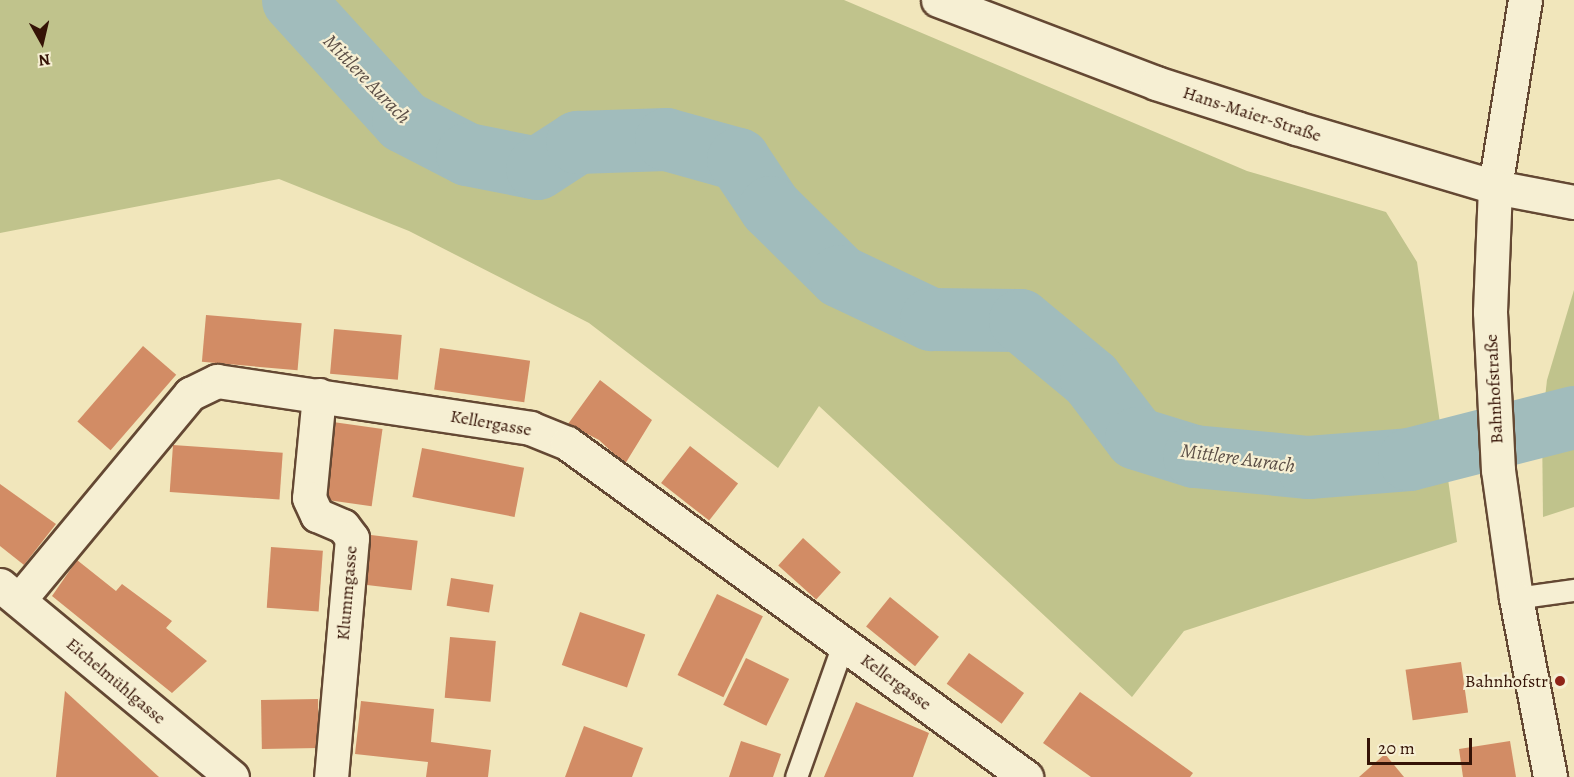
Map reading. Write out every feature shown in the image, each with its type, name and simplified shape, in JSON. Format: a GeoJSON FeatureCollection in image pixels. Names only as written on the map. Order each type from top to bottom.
{"type":"FeatureCollection","features":[{"type":"Feature","properties":{"kind":"street","name":"Hans-Maier-Straße"},"geometry":{"type":"LineString","coordinates":[[938,0],[1156,83],[1495,187],[1574,202]]}},
{"type":"Feature","properties":{"kind":"street","name":"Bahnhofstraße"},"geometry":{"type":"LineString","coordinates":[[1525,0],[1495,187],[1490,312],[1498,471],[1515,598],[1550,777]]}},
{"type":"Feature","properties":{"kind":"street","name":"Kellergasse"},"geometry":{"type":"LineString","coordinates":[[9,592],[190,394],[218,381],[530,428],[567,442],[1026,777]]}},
{"type":"Feature","properties":{"kind":"street","name":"Klummgasse"},"geometry":{"type":"LineString","coordinates":[[319,395],[309,498],[317,515],[343,526],[352,538],[331,777]]}},
{"type":"Feature","properties":{"kind":"street","name":"Eichelmühlgasse"},"geometry":{"type":"LineString","coordinates":[[9,592],[232,777]]}},
{"type":"Feature","properties":{"kind":"lane"},"geometry":{"type":"LineString","coordinates":[[1515,598],[1574,590]]}},
{"type":"Feature","properties":{"kind":"lane"},"geometry":{"type":"LineString","coordinates":[[796,777],[843,644]]}},
{"type":"Feature","properties":{"kind":"green space"},"geometry":{"type":"Polygon","coordinates":[[[0,0],[844,0],[1247,171],[1386,212],[1417,262],[1457,542],[1184,631],[1132,697],[819,406],[778,468],[589,323],[409,231],[279,179],[0,233],[0,0]]]}},
{"type":"Feature","properties":{"kind":"green space"},"geometry":{"type":"Polygon","coordinates":[[[1574,290],[1574,507],[1543,517],[1542,424],[1547,380],[1574,290]]]}},
{"type":"Feature","properties":{"kind":"building"},"geometry":{"type":"Polygon","coordinates":[[[206,315],[302,323],[298,370],[202,362],[206,315]]]}},
{"type":"Feature","properties":{"kind":"building"},"geometry":{"type":"Polygon","coordinates":[[[334,329],[402,335],[398,380],[330,374],[334,329]]]}},
{"type":"Feature","properties":{"kind":"building"},"geometry":{"type":"Polygon","coordinates":[[[143,346],[176,375],[111,450],[77,421],[143,346]]]}},
{"type":"Feature","properties":{"kind":"building"},"geometry":{"type":"Polygon","coordinates":[[[440,348],[530,361],[524,402],[434,390],[440,348]]]}},
{"type":"Feature","properties":{"kind":"building"},"geometry":{"type":"Polygon","coordinates":[[[600,380],[652,420],[625,464],[599,440],[568,424],[600,380]]]}},
{"type":"Feature","properties":{"kind":"building"},"geometry":{"type":"Polygon","coordinates":[[[333,422],[383,429],[372,506],[322,499],[333,422]]]}},
{"type":"Feature","properties":{"kind":"building"},"geometry":{"type":"Polygon","coordinates":[[[173,445],[283,453],[279,500],[170,492],[173,445]]]}},
{"type":"Feature","properties":{"kind":"building"},"geometry":{"type":"Polygon","coordinates":[[[690,446],[738,484],[709,521],[661,483],[690,446]]]}},
{"type":"Feature","properties":{"kind":"building"},"geometry":{"type":"Polygon","coordinates":[[[422,448],[524,468],[515,517],[412,497],[422,448]]]}},
{"type":"Feature","properties":{"kind":"building"},"geometry":{"type":"Polygon","coordinates":[[[0,484],[56,524],[24,565],[0,546],[0,484]]]}},
{"type":"Feature","properties":{"kind":"building"},"geometry":{"type":"Polygon","coordinates":[[[371,535],[418,541],[412,590],[365,585],[371,535]]]}},
{"type":"Feature","properties":{"kind":"building"},"geometry":{"type":"Polygon","coordinates":[[[803,538],[841,572],[816,600],[778,565],[803,538]]]}},
{"type":"Feature","properties":{"kind":"building"},"geometry":{"type":"Polygon","coordinates":[[[271,547],[323,551],[319,611],[267,608],[271,547]]]}},
{"type":"Feature","properties":{"kind":"building"},"geometry":{"type":"Polygon","coordinates":[[[77,560],[116,591],[122,584],[172,621],[166,628],[207,661],[172,693],[52,596],[77,560]]]}},
{"type":"Feature","properties":{"kind":"building"},"geometry":{"type":"Polygon","coordinates":[[[451,578],[493,585],[489,612],[447,606],[451,578]]]}},
{"type":"Feature","properties":{"kind":"building"},"geometry":{"type":"Polygon","coordinates":[[[717,594],[763,616],[723,697],[678,675],[717,594]]]}},
{"type":"Feature","properties":{"kind":"building"},"geometry":{"type":"Polygon","coordinates":[[[890,597],[939,637],[915,666],[866,627],[890,597]]]}},
{"type":"Feature","properties":{"kind":"building"},"geometry":{"type":"Polygon","coordinates":[[[580,612],[645,634],[627,687],[562,665],[580,612]]]}},
{"type":"Feature","properties":{"kind":"building"},"geometry":{"type":"Polygon","coordinates":[[[450,637],[496,641],[491,702],[445,698],[450,637]]]}},
{"type":"Feature","properties":{"kind":"building"},"geometry":{"type":"Polygon","coordinates":[[[969,653],[1024,693],[1002,724],[947,684],[969,653]]]}},
{"type":"Feature","properties":{"kind":"building"},"geometry":{"type":"Polygon","coordinates":[[[746,658],[789,679],[766,726],[723,705],[746,658]]]}},
{"type":"Feature","properties":{"kind":"building"},"geometry":{"type":"Polygon","coordinates":[[[1461,662],[1468,713],[1413,720],[1406,670],[1461,662]]]}},
{"type":"Feature","properties":{"kind":"building"},"geometry":{"type":"Polygon","coordinates":[[[65,691],[159,777],[56,777],[65,691]]]}},
{"type":"Feature","properties":{"kind":"building"},"geometry":{"type":"Polygon","coordinates":[[[1080,692],[1193,773],[1190,777],[1091,777],[1043,743],[1080,692]]]}},
{"type":"Feature","properties":{"kind":"building"},"geometry":{"type":"Polygon","coordinates":[[[318,699],[319,748],[262,749],[261,700],[318,699]]]}},
{"type":"Feature","properties":{"kind":"building"},"geometry":{"type":"Polygon","coordinates":[[[361,701],[434,709],[431,742],[491,750],[488,777],[426,777],[428,762],[355,754],[361,701]]]}},
{"type":"Feature","properties":{"kind":"building"},"geometry":{"type":"Polygon","coordinates":[[[856,702],[929,733],[913,777],[824,777],[856,702]]]}},
{"type":"Feature","properties":{"kind":"building"},"geometry":{"type":"Polygon","coordinates":[[[584,726],[643,748],[632,777],[565,777],[584,726]]]}},
{"type":"Feature","properties":{"kind":"building"},"geometry":{"type":"Polygon","coordinates":[[[741,741],[781,754],[773,777],[729,777],[741,741]]]}},
{"type":"Feature","properties":{"kind":"building"},"geometry":{"type":"Polygon","coordinates":[[[1510,741],[1516,777],[1463,777],[1459,749],[1510,741]]]}},
{"type":"Feature","properties":{"kind":"building"},"geometry":{"type":"Polygon","coordinates":[[[1385,754],[1404,777],[1359,777],[1385,754]]]}},
{"type":"Feature","properties":{"kind":"waterway","name":"Mittlere Aurach"},"geometry":{"type":"LineString","coordinates":[[293,0],[403,121],[467,154],[537,168],[577,142],[666,139],[738,159],[770,207],[840,276],[931,319],[1020,320],[1091,379],[1136,438],[1194,456],[1308,467],[1409,459],[1574,417]]}},
{"type":"Feature","properties":{"kind":"place","name":"Bahnhofstr"},"geometry":{"type":"Point","coordinates":[1560,681]}}]}
